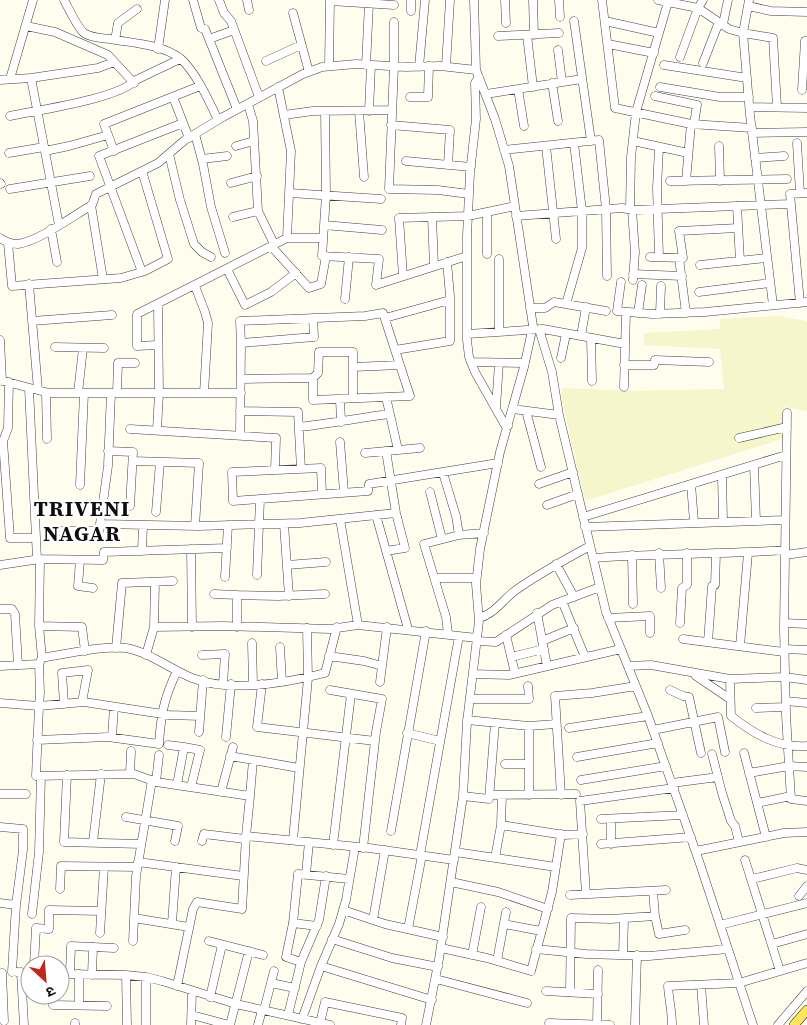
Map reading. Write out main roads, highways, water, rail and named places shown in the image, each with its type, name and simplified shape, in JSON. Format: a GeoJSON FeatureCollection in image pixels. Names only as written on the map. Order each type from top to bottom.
{"type":"FeatureCollection","features":[{"type":"Feature","properties":{"kind":"main road"},"geometry":{"type":"LineString","coordinates":[[794,1025],[807,1010]]}},
{"type":"Feature","properties":{"kind":"district","name":"TRIVENI NAGAR"},"geometry":{"type":"Point","coordinates":[82,520]}}]}
